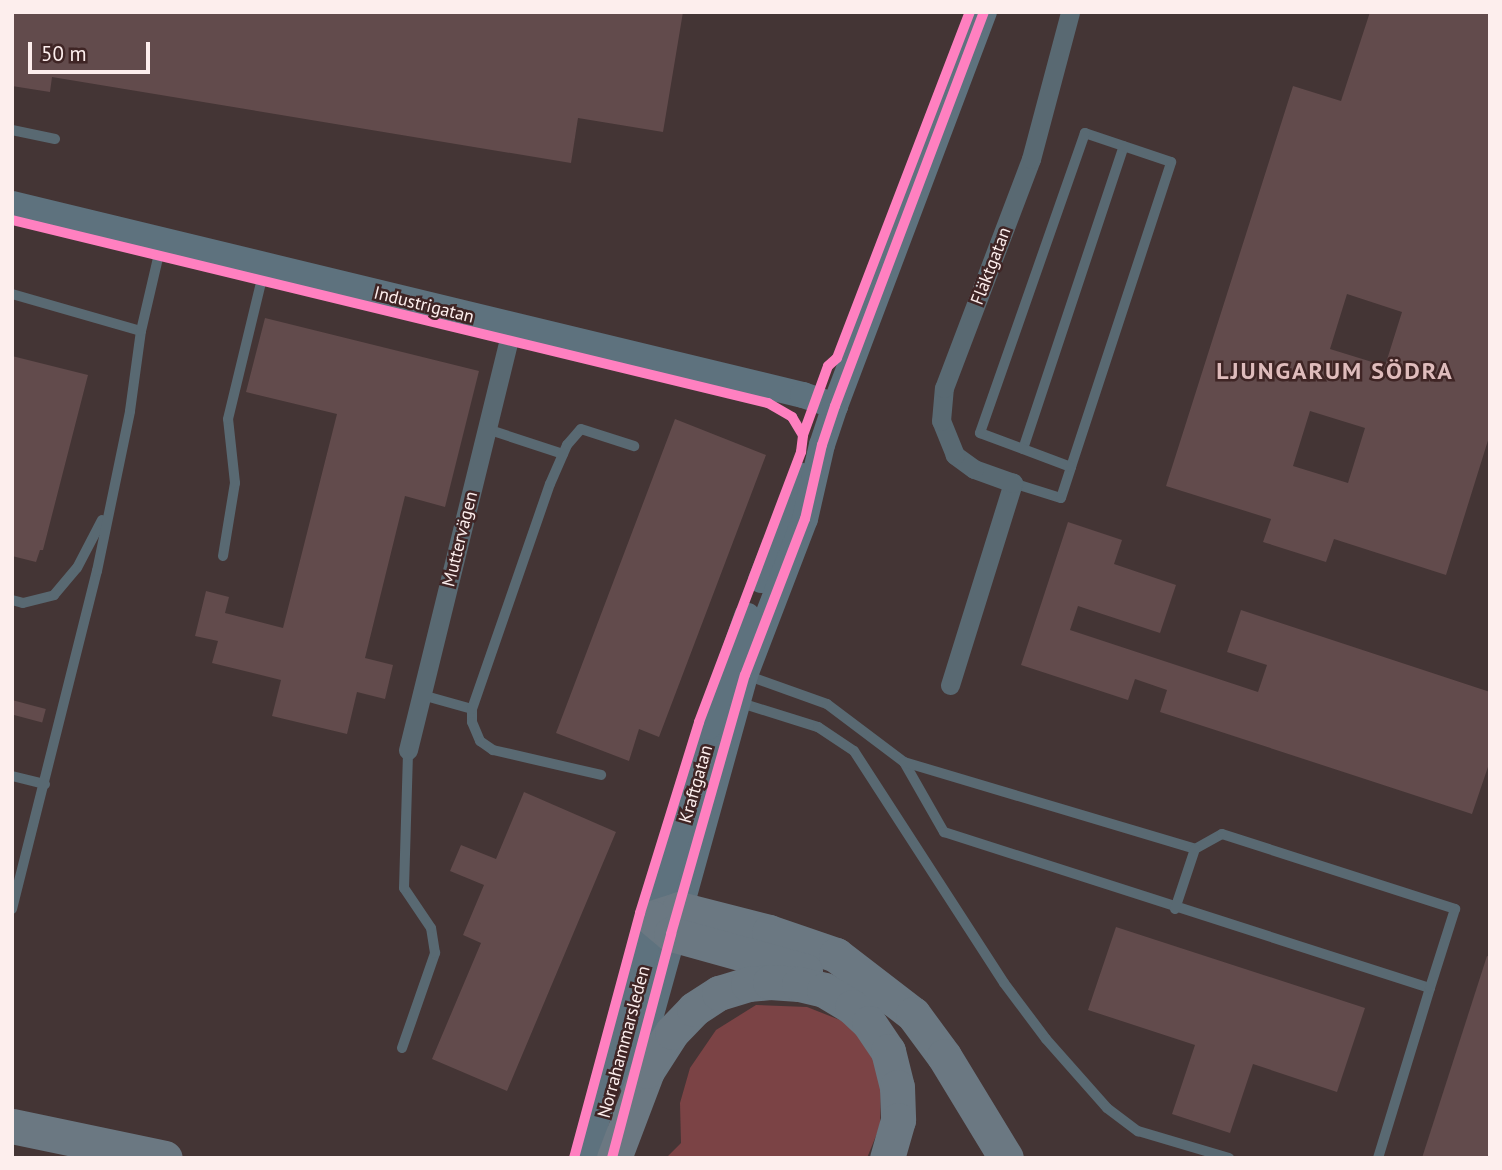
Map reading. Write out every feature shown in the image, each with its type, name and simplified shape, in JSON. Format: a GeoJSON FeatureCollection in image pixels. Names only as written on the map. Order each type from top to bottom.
{"type":"FeatureCollection","features":[{"type":"Feature","properties":{"kind":"highway"},"geometry":{"type":"LineString","coordinates":[[667,920],[807,972],[833,988],[869,1023],[888,1051],[897,1087],[898,1120],[887,1158]]}},
{"type":"Feature","properties":{"kind":"highway"},"geometry":{"type":"LineString","coordinates":[[667,920],[769,932],[836,955],[878,984],[913,1014],[944,1056],[1006,1158]]}},
{"type":"Feature","properties":{"kind":"highway"},"geometry":{"type":"LineString","coordinates":[[613,1158],[648,1071],[672,1032],[702,1003],[719,993],[748,984],[770,982],[799,984],[824,990],[852,1007]]}},
{"type":"Feature","properties":{"kind":"highway"},"geometry":{"type":"LineString","coordinates":[[12,1126],[165,1158]]}},
{"type":"Feature","properties":{"kind":"street","name":"Kraftgatan"},"geometry":{"type":"LineString","coordinates":[[667,920],[735,685],[805,519],[822,445],[835,406],[984,12]]}},
{"type":"Feature","properties":{"kind":"street","name":"Fläktgatan"},"geometry":{"type":"LineString","coordinates":[[1013,483],[974,469],[955,455],[941,421],[942,404],[950,370],[1031,159],[1070,12]]}},
{"type":"Feature","properties":{"kind":"street","name":"Industrigatan"},"geometry":{"type":"LineString","coordinates":[[12,205],[803,395],[835,406]]}},
{"type":"Feature","properties":{"kind":"street","name":"Muttervägen"},"geometry":{"type":"LineString","coordinates":[[408,750],[512,327]]}},
{"type":"Feature","properties":{"kind":"street"},"geometry":{"type":"LineString","coordinates":[[950,685],[1013,483]]}},
{"type":"Feature","properties":{"kind":"street","name":"Norrahammarsleden"},"geometry":{"type":"LineString","coordinates":[[586,1158],[667,920]]}},
{"type":"Feature","properties":{"kind":"street","name":"Norrahammarsleden"},"geometry":{"type":"LineString","coordinates":[[613,1158],[667,920]]}},
{"type":"Feature","properties":{"kind":"lane"},"geometry":{"type":"LineString","coordinates":[[12,130],[55,139]]}},
{"type":"Feature","properties":{"kind":"lane"},"geometry":{"type":"LineString","coordinates":[[1013,483],[1061,498],[1171,162],[1085,133],[980,433],[1071,467]]}},
{"type":"Feature","properties":{"kind":"lane"},"geometry":{"type":"LineString","coordinates":[[1023,449],[1124,146]]}},
{"type":"Feature","properties":{"kind":"lane"},"geometry":{"type":"LineString","coordinates":[[12,909],[97,571],[130,411],[141,331],[162,240]]}},
{"type":"Feature","properties":{"kind":"lane"},"geometry":{"type":"LineString","coordinates":[[223,556],[235,483],[228,419],[265,265]]}},
{"type":"Feature","properties":{"kind":"lane"},"geometry":{"type":"LineString","coordinates":[[12,294],[141,331]]}},
{"type":"Feature","properties":{"kind":"lane"},"geometry":{"type":"LineString","coordinates":[[487,429],[563,454]]}},
{"type":"Feature","properties":{"kind":"lane"},"geometry":{"type":"LineString","coordinates":[[601,775],[493,750],[480,741],[472,722],[472,709],[563,454],[581,429],[634,446]]}},
{"type":"Feature","properties":{"kind":"lane"},"geometry":{"type":"LineString","coordinates":[[12,600],[23,603],[54,596],[77,568],[107,513]]}},
{"type":"Feature","properties":{"kind":"lane"},"geometry":{"type":"LineString","coordinates":[[735,685],[827,704],[904,762],[1195,849]]}},
{"type":"Feature","properties":{"kind":"lane"},"geometry":{"type":"LineString","coordinates":[[735,685],[818,727],[854,751],[1004,983],[1046,1039],[1107,1108],[1139,1131],[1230,1158]]}},
{"type":"Feature","properties":{"kind":"lane"},"geometry":{"type":"LineString","coordinates":[[422,695],[472,709]]}},
{"type":"Feature","properties":{"kind":"lane"},"geometry":{"type":"LineString","coordinates":[[402,1048],[435,953],[431,928],[404,888],[408,750]]}},
{"type":"Feature","properties":{"kind":"lane"},"geometry":{"type":"LineString","coordinates":[[904,762],[944,832],[1175,909],[1430,988]]}},
{"type":"Feature","properties":{"kind":"lane"},"geometry":{"type":"LineString","coordinates":[[12,776],[45,784]]}},
{"type":"Feature","properties":{"kind":"lane"},"geometry":{"type":"LineString","coordinates":[[1175,909],[1195,849],[1222,834],[1455,909],[1378,1158]]}},
{"type":"Feature","properties":{"kind":"shaded area"},"geometry":{"type":"Polygon","coordinates":[[[756,1005],[807,1007],[845,1022],[874,1054],[881,1087],[880,1126],[867,1158],[666,1158],[681,1143],[680,1103],[690,1068],[716,1030],[756,1005]]]}},
{"type":"Feature","properties":{"kind":"building"},"geometry":{"type":"Polygon","coordinates":[[[12,12],[683,12],[663,132],[578,118],[571,163],[52,77],[50,92],[12,86],[12,12]]]}},
{"type":"Feature","properties":{"kind":"building"},"geometry":{"type":"Polygon","coordinates":[[[1370,12],[1490,12],[1490,434],[1446,575],[1334,539],[1326,562],[1263,542],[1271,519],[1166,486],[1293,86],[1341,101],[1370,12]],[[1347,294],[1330,349],[1385,366],[1402,312],[1347,294]],[[1310,411],[1293,466],[1348,483],[1365,428],[1310,411]]]}},
{"type":"Feature","properties":{"kind":"building"},"geometry":{"type":"Polygon","coordinates":[[[265,318],[479,371],[445,507],[405,496],[365,658],[393,665],[385,699],[357,692],[347,734],[272,716],[281,680],[212,663],[218,641],[195,636],[206,591],[229,597],[225,613],[283,628],[337,414],[246,392],[265,318]]]}},
{"type":"Feature","properties":{"kind":"building"},"geometry":{"type":"Polygon","coordinates":[[[12,356],[88,375],[43,550],[40,550],[36,562],[12,556],[12,356]]]}},
{"type":"Feature","properties":{"kind":"building"},"geometry":{"type":"Polygon","coordinates":[[[675,419],[766,455],[659,737],[639,729],[629,761],[556,733],[675,419]]]}},
{"type":"Feature","properties":{"kind":"building"},"geometry":{"type":"Polygon","coordinates":[[[1068,522],[1122,540],[1114,564],[1176,585],[1160,633],[1078,606],[1070,630],[1258,692],[1267,665],[1227,652],[1241,610],[1490,692],[1490,761],[1472,814],[1160,712],[1167,690],[1135,679],[1128,700],[1021,665],[1068,522]]]}},
{"type":"Feature","properties":{"kind":"building"},"geometry":{"type":"Polygon","coordinates":[[[12,700],[46,709],[42,723],[12,714],[12,700]]]}},
{"type":"Feature","properties":{"kind":"building"},"geometry":{"type":"Polygon","coordinates":[[[524,792],[616,832],[507,1091],[432,1059],[481,943],[463,935],[484,885],[450,871],[461,845],[496,859],[524,792]]]}},
{"type":"Feature","properties":{"kind":"building"},"geometry":{"type":"Polygon","coordinates":[[[1116,927],[1365,1008],[1337,1092],[1253,1064],[1230,1133],[1172,1114],[1195,1045],[1088,1010],[1116,927]]]}},
{"type":"Feature","properties":{"kind":"building"},"geometry":{"type":"Polygon","coordinates":[[[1487,956],[1490,957],[1490,1149],[1487,1158],[1422,1158],[1487,956]]]}},
{"type":"Feature","properties":{"kind":"cycle path"},"geometry":{"type":"LineString","coordinates":[[574,1158],[640,913],[699,722],[801,452],[803,435],[828,366],[837,358],[970,12]]}},
{"type":"Feature","properties":{"kind":"cycle path"},"geometry":{"type":"LineString","coordinates":[[612,1158],[671,934],[745,675],[805,519],[822,445],[835,406],[984,12]]}},
{"type":"Feature","properties":{"kind":"cycle path"},"geometry":{"type":"LineString","coordinates":[[12,220],[768,403],[792,417],[803,435]]}},
{"type":"Feature","properties":{"kind":"district","name":"LJUNGARUM SÖDRA"},"geometry":{"type":"Point","coordinates":[1335,371]}}]}
